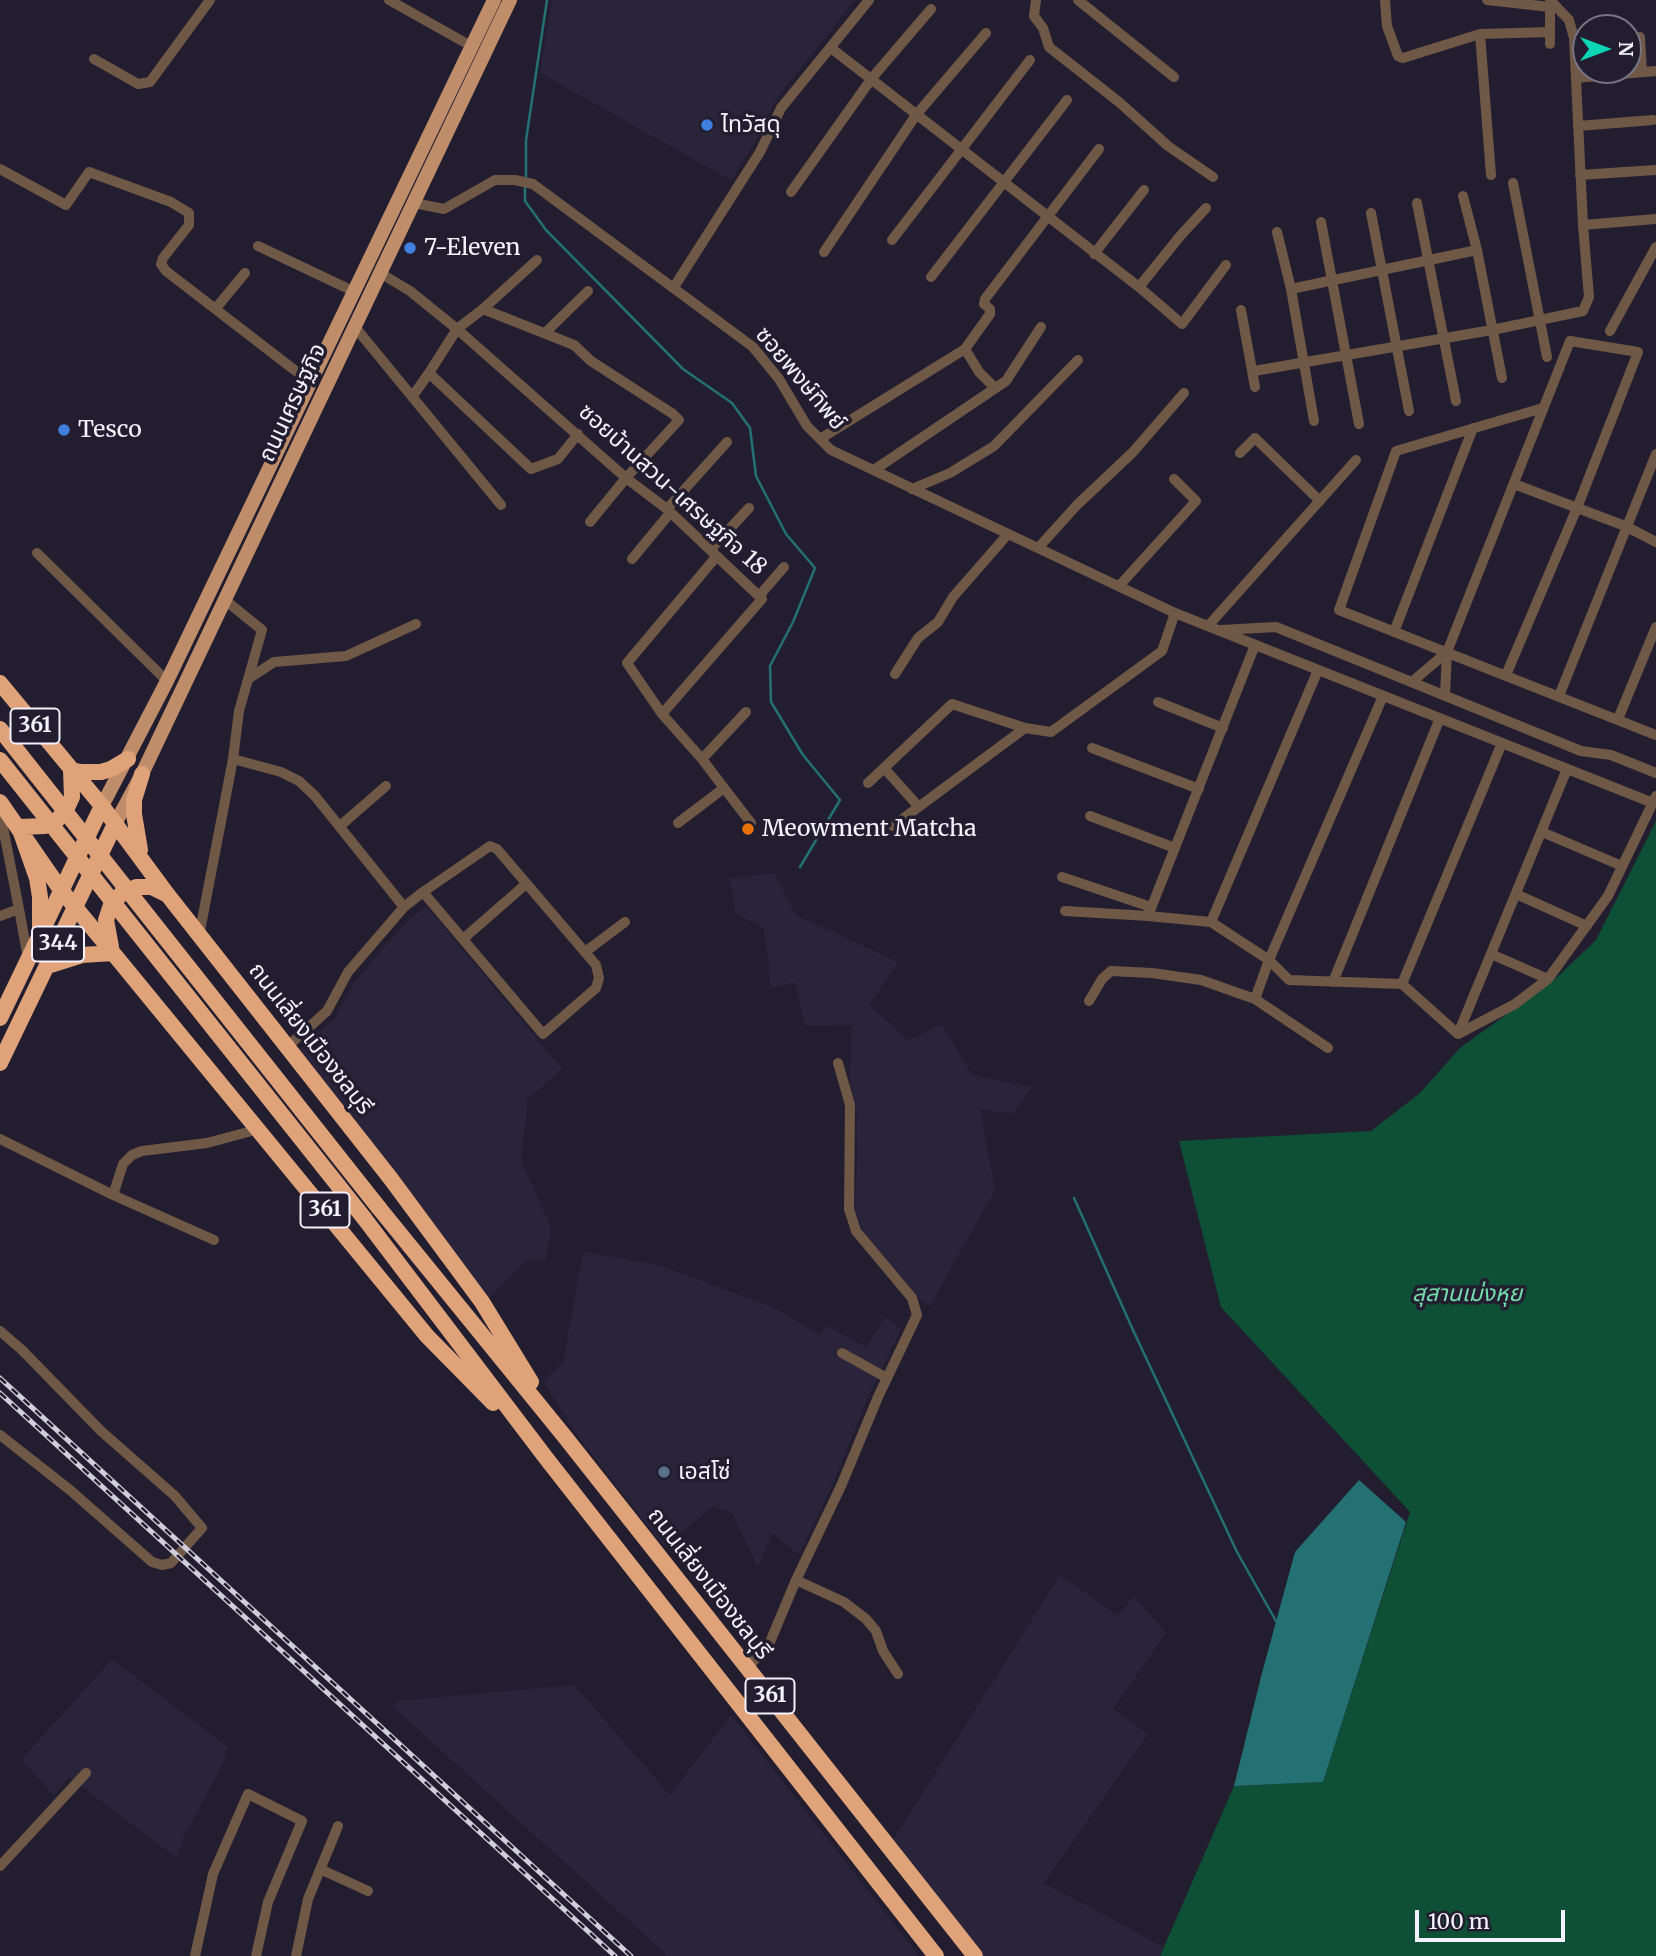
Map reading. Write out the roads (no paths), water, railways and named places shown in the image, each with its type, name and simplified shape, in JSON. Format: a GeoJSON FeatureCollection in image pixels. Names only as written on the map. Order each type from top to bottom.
{"type":"FeatureCollection","features":[{"type":"Feature","properties":{"kind":"highway","name":"ถนนเลี่ยงเมืองชลบุรี"},"geometry":{"type":"LineString","coordinates":[[0,683],[102,806],[199,936],[391,1179],[482,1302],[565,1437]]}},
{"type":"Feature","properties":{"kind":"highway","name":"ถนนเลี่ยงเมืองชลบุรี"},"geometry":{"type":"LineString","coordinates":[[0,729],[975,1956]]}},
{"type":"Feature","properties":{"kind":"highway"},"geometry":{"type":"LineString","coordinates":[[40,934],[37,878],[19,827],[45,826],[57,820],[72,797],[71,770],[101,772],[128,759]]}},
{"type":"Feature","properties":{"kind":"highway","name":"361"},"geometry":{"type":"LineString","coordinates":[[0,760],[364,1218],[546,1458],[936,1956]]}},
{"type":"Feature","properties":{"kind":"highway"},"geometry":{"type":"LineString","coordinates":[[142,774],[134,800],[134,814],[137,842],[147,867]]}},
{"type":"Feature","properties":{"kind":"highway","name":"361"},"geometry":{"type":"LineString","coordinates":[[0,802],[61,890],[427,1336],[546,1458]]}},
{"type":"Feature","properties":{"kind":"highway","name":"344"},"geometry":{"type":"LineString","coordinates":[[0,1018],[102,806]]}},
{"type":"Feature","properties":{"kind":"highway","name":"344"},"geometry":{"type":"LineString","coordinates":[[0,1063],[115,824]]}},
{"type":"Feature","properties":{"kind":"highway"},"geometry":{"type":"LineString","coordinates":[[47,966],[82,955],[113,953],[106,920],[111,905],[122,893],[136,887],[152,887],[167,894]]}},
{"type":"Feature","properties":{"kind":"main road","name":"ถนนเศรษฐกิจ"},"geometry":{"type":"LineString","coordinates":[[115,824],[142,774],[414,203],[478,49],[494,0]]}},
{"type":"Feature","properties":{"kind":"main road","name":"ถนนเศรษฐกิจ"},"geometry":{"type":"LineString","coordinates":[[102,806],[128,759],[353,291],[478,49],[510,0]]}},
{"type":"Feature","properties":{"kind":"main road"},"geometry":{"type":"LineString","coordinates":[[258,490],[274,497]]}},
{"type":"Feature","properties":{"kind":"street"},"geometry":{"type":"LineString","coordinates":[[93,59],[138,84],[149,82],[211,0]]}},
{"type":"Feature","properties":{"kind":"street"},"geometry":{"type":"LineString","coordinates":[[389,0],[478,49]]}},
{"type":"Feature","properties":{"kind":"street"},"geometry":{"type":"LineString","coordinates":[[674,287],[760,152],[782,108],[869,0]]}},
{"type":"Feature","properties":{"kind":"street"},"geometry":{"type":"LineString","coordinates":[[1036,0],[1034,16],[1043,28],[1049,47],[1168,146],[1213,177]]}},
{"type":"Feature","properties":{"kind":"street"},"geometry":{"type":"LineString","coordinates":[[1078,0],[1174,77]]}},
{"type":"Feature","properties":{"kind":"street"},"geometry":{"type":"LineString","coordinates":[[1385,0],[1387,26],[1398,56],[1403,58],[1480,34],[1550,32]]}},
{"type":"Feature","properties":{"kind":"street"},"geometry":{"type":"LineString","coordinates":[[1487,0],[1550,7]]}},
{"type":"Feature","properties":{"kind":"street"},"geometry":{"type":"LineString","coordinates":[[1550,44],[1550,0],[1569,20],[1572,28]]}},
{"type":"Feature","properties":{"kind":"street"},"geometry":{"type":"LineString","coordinates":[[791,192],[872,79],[931,9]]}},
{"type":"Feature","properties":{"kind":"street"},"geometry":{"type":"LineString","coordinates":[[824,252],[916,115],[986,33]]}},
{"type":"Feature","properties":{"kind":"street"},"geometry":{"type":"LineString","coordinates":[[1480,34],[1491,175]]}},
{"type":"Feature","properties":{"kind":"street"},"geometry":{"type":"LineString","coordinates":[[831,48],[1139,287],[1182,324],[1226,265]]}},
{"type":"Feature","properties":{"kind":"street"},"geometry":{"type":"LineString","coordinates":[[892,240],[1030,60]]}},
{"type":"Feature","properties":{"kind":"street"},"geometry":{"type":"LineString","coordinates":[[1642,72],[1656,71]]}},
{"type":"Feature","properties":{"kind":"street"},"geometry":{"type":"LineString","coordinates":[[1254,371],[1492,330],[1583,311],[1589,297],[1576,84]]}},
{"type":"Feature","properties":{"kind":"street"},"geometry":{"type":"LineString","coordinates":[[931,277],[1068,100]]}},
{"type":"Feature","properties":{"kind":"street"},"geometry":{"type":"LineString","coordinates":[[1578,126],[1653,120]]}},
{"type":"Feature","properties":{"kind":"street"},"geometry":{"type":"LineString","coordinates":[[820,439],[965,349],[990,314],[985,299],[1099,149]]}},
{"type":"Feature","properties":{"kind":"street"},"geometry":{"type":"LineString","coordinates":[[0,169],[66,205],[89,172],[171,202],[189,213],[189,225],[160,264],[310,382]]}},
{"type":"Feature","properties":{"kind":"street"},"geometry":{"type":"LineString","coordinates":[[1580,175],[1655,170]]}},
{"type":"Feature","properties":{"kind":"street","name":"ซอยพงษ์ทิพย์"},"geometry":{"type":"LineString","coordinates":[[414,203],[444,209],[495,180],[533,184],[753,347],[779,379],[807,426],[831,450],[1175,613],[1567,769],[1655,799]]}},
{"type":"Feature","properties":{"kind":"street"},"geometry":{"type":"LineString","coordinates":[[1513,183],[1547,357]]}},
{"type":"Feature","properties":{"kind":"street"},"geometry":{"type":"LineString","coordinates":[[1094,254],[1144,190]]}},
{"type":"Feature","properties":{"kind":"street"},"geometry":{"type":"LineString","coordinates":[[1464,196],[1502,378]]}},
{"type":"Feature","properties":{"kind":"street"},"geometry":{"type":"LineString","coordinates":[[1417,203],[1456,401]]}},
{"type":"Feature","properties":{"kind":"street"},"geometry":{"type":"LineString","coordinates":[[1139,287],[1181,234],[1206,208]]}},
{"type":"Feature","properties":{"kind":"street"},"geometry":{"type":"LineString","coordinates":[[1371,213],[1409,411]]}},
{"type":"Feature","properties":{"kind":"street"},"geometry":{"type":"LineString","coordinates":[[1583,225],[1656,219]]}},
{"type":"Feature","properties":{"kind":"street"},"geometry":{"type":"LineString","coordinates":[[1321,222],[1359,424]]}},
{"type":"Feature","properties":{"kind":"street"},"geometry":{"type":"LineString","coordinates":[[1277,232],[1291,289],[1314,421]]}},
{"type":"Feature","properties":{"kind":"street"},"geometry":{"type":"LineString","coordinates":[[257,246],[353,291]]}},
{"type":"Feature","properties":{"kind":"street"},"geometry":{"type":"LineString","coordinates":[[1610,331],[1656,247]]}},
{"type":"Feature","properties":{"kind":"street"},"geometry":{"type":"LineString","coordinates":[[1291,289],[1477,250]]}},
{"type":"Feature","properties":{"kind":"street"},"geometry":{"type":"LineString","coordinates":[[411,397],[457,329],[537,260]]}},
{"type":"Feature","properties":{"kind":"street"},"geometry":{"type":"LineString","coordinates":[[216,308],[245,272]]}},
{"type":"Feature","properties":{"kind":"street","name":"ซอยบ้านสวน-เศรษฐกิจ 18"},"geometry":{"type":"LineString","coordinates":[[380,273],[410,291],[457,329],[626,478],[668,511],[762,599],[662,714]]}},
{"type":"Feature","properties":{"kind":"street"},"geometry":{"type":"LineString","coordinates":[[545,333],[588,291]]}},
{"type":"Feature","properties":{"kind":"street"},"geometry":{"type":"LineString","coordinates":[[483,309],[574,345],[591,362],[679,420],[590,522]]}},
{"type":"Feature","properties":{"kind":"street"},"geometry":{"type":"LineString","coordinates":[[1241,310],[1255,387]]}},
{"type":"Feature","properties":{"kind":"street"},"geometry":{"type":"LineString","coordinates":[[355,327],[501,505]]}},
{"type":"Feature","properties":{"kind":"street"},"geometry":{"type":"LineString","coordinates":[[874,470],[1006,381],[1041,327]]}},
{"type":"Feature","properties":{"kind":"street"},"geometry":{"type":"LineString","coordinates":[[1445,694],[1447,652],[1570,341],[1638,352],[1577,508],[1506,675]]}},
{"type":"Feature","properties":{"kind":"street"},"geometry":{"type":"LineString","coordinates":[[965,349],[979,372],[995,388]]}},
{"type":"Feature","properties":{"kind":"street"},"geometry":{"type":"LineString","coordinates":[[912,489],[950,473],[995,446],[1078,360]]}},
{"type":"Feature","properties":{"kind":"street"},"geometry":{"type":"LineString","coordinates":[[429,373],[531,469],[558,459],[578,434]]}},
{"type":"Feature","properties":{"kind":"street"},"geometry":{"type":"LineString","coordinates":[[1038,548],[1077,505],[1133,452],[1184,393]]}},
{"type":"Feature","properties":{"kind":"street"},"geometry":{"type":"LineString","coordinates":[[1544,408],[1396,451],[1339,610],[1656,735]]}},
{"type":"Feature","properties":{"kind":"street"},"geometry":{"type":"LineString","coordinates":[[1394,632],[1474,428]]}},
{"type":"Feature","properties":{"kind":"street"},"geometry":{"type":"LineString","coordinates":[[1240,453],[1255,438],[1320,501]]}},
{"type":"Feature","properties":{"kind":"street"},"geometry":{"type":"LineString","coordinates":[[632,559],[668,511],[727,442]]}},
{"type":"Feature","properties":{"kind":"street"},"geometry":{"type":"LineString","coordinates":[[1559,696],[1656,454]]}},
{"type":"Feature","properties":{"kind":"street"},"geometry":{"type":"LineString","coordinates":[[1213,628],[1356,460]]}},
{"type":"Feature","properties":{"kind":"street"},"geometry":{"type":"LineString","coordinates":[[1119,586],[1196,501],[1174,479]]}},
{"type":"Feature","properties":{"kind":"street"},"geometry":{"type":"LineString","coordinates":[[1514,484],[1625,526],[1656,542]]}},
{"type":"Feature","properties":{"kind":"street"},"geometry":{"type":"LineString","coordinates":[[749,508],[627,663],[662,714],[702,759],[751,823]]}},
{"type":"Feature","properties":{"kind":"street"},"geometry":{"type":"LineString","coordinates":[[895,674],[918,638],[938,622],[953,597],[1008,534]]}},
{"type":"Feature","properties":{"kind":"street"},"geometry":{"type":"LineString","coordinates":[[37,553],[166,681]]}},
{"type":"Feature","properties":{"kind":"street"},"geometry":{"type":"LineString","coordinates":[[759,596],[784,567]]}},
{"type":"Feature","properties":{"kind":"street"},"geometry":{"type":"LineString","coordinates":[[199,936],[233,759],[239,711],[262,630],[225,600]]}},
{"type":"Feature","properties":{"kind":"street"},"geometry":{"type":"LineString","coordinates":[[868,783],[952,705],[1025,728],[1051,732],[1162,651],[1175,613]]}},
{"type":"Feature","properties":{"kind":"street"},"geometry":{"type":"LineString","coordinates":[[248,679],[274,662],[346,656],[416,624]]}},
{"type":"Feature","properties":{"kind":"street"},"geometry":{"type":"LineString","coordinates":[[1213,628],[1276,627],[1581,751],[1611,755],[1656,773]]}},
{"type":"Feature","properties":{"kind":"street"},"geometry":{"type":"LineString","coordinates":[[1618,719],[1656,627]]}},
{"type":"Feature","properties":{"kind":"street"},"geometry":{"type":"LineString","coordinates":[[1149,911],[1255,645]]}},
{"type":"Feature","properties":{"kind":"street"},"geometry":{"type":"LineString","coordinates":[[1413,681],[1447,652]]}},
{"type":"Feature","properties":{"kind":"street"},"geometry":{"type":"LineString","coordinates":[[1211,922],[1318,670]]}},
{"type":"Feature","properties":{"kind":"street"},"geometry":{"type":"LineString","coordinates":[[1255,999],[1269,960],[1384,696]]}},
{"type":"Feature","properties":{"kind":"street"},"geometry":{"type":"LineString","coordinates":[[1158,702],[1223,728]]}},
{"type":"Feature","properties":{"kind":"street"},"geometry":{"type":"LineString","coordinates":[[702,759],[746,712]]}},
{"type":"Feature","properties":{"kind":"street"},"geometry":{"type":"LineString","coordinates":[[1333,982],[1440,718]]}},
{"type":"Feature","properties":{"kind":"street"},"geometry":{"type":"LineString","coordinates":[[894,826],[1025,728]]}},
{"type":"Feature","properties":{"kind":"street"},"geometry":{"type":"LineString","coordinates":[[1402,984],[1502,743]]}},
{"type":"Feature","properties":{"kind":"street"},"geometry":{"type":"LineString","coordinates":[[1092,748],[1199,789]]}},
{"type":"Feature","properties":{"kind":"street"},"geometry":{"type":"LineString","coordinates":[[233,759],[281,772],[299,781],[315,796],[404,907]]}},
{"type":"Feature","properties":{"kind":"street"},"geometry":{"type":"LineString","coordinates":[[884,768],[919,807]]}},
{"type":"Feature","properties":{"kind":"street"},"geometry":{"type":"LineString","coordinates":[[1458,1034],[1567,769]]}},
{"type":"Feature","properties":{"kind":"street"},"geometry":{"type":"LineString","coordinates":[[340,826],[386,786]]}},
{"type":"Feature","properties":{"kind":"street"},"geometry":{"type":"LineString","coordinates":[[678,823],[724,788]]}},
{"type":"Feature","properties":{"kind":"street"},"geometry":{"type":"LineString","coordinates":[[1458,1034],[1515,1004],[1548,979],[1608,896],[1655,799]]}},
{"type":"Feature","properties":{"kind":"street"},"geometry":{"type":"LineString","coordinates":[[0,812],[28,958]]}},
{"type":"Feature","properties":{"kind":"street"},"geometry":{"type":"LineString","coordinates":[[1090,816],[1175,848]]}},
{"type":"Feature","properties":{"kind":"street"},"geometry":{"type":"LineString","coordinates":[[1542,832],[1622,866]]}},
{"type":"Feature","properties":{"kind":"street"},"geometry":{"type":"LineString","coordinates":[[286,1046],[327,1012],[348,972],[404,907],[424,892],[490,846],[498,849],[597,965],[597,988],[543,1034],[424,892]]}},
{"type":"Feature","properties":{"kind":"street"},"geometry":{"type":"LineString","coordinates":[[1062,877],[1149,911]]}},
{"type":"Feature","properties":{"kind":"street"},"geometry":{"type":"LineString","coordinates":[[463,939],[526,884]]}},
{"type":"Feature","properties":{"kind":"street"},"geometry":{"type":"LineString","coordinates":[[1517,894],[1587,926]]}},
{"type":"Feature","properties":{"kind":"street"},"geometry":{"type":"LineString","coordinates":[[0,916],[19,909]]}},
{"type":"Feature","properties":{"kind":"street"},"geometry":{"type":"LineString","coordinates":[[1065,911],[1149,911],[1211,922],[1269,960],[1289,980],[1402,984],[1458,1034]]}},
{"type":"Feature","properties":{"kind":"street"},"geometry":{"type":"LineString","coordinates":[[585,952],[625,922]]}},
{"type":"Feature","properties":{"kind":"street"},"geometry":{"type":"LineString","coordinates":[[1491,954],[1548,979]]}},
{"type":"Feature","properties":{"kind":"street"},"geometry":{"type":"LineString","coordinates":[[1089,1001],[1102,979],[1111,971],[1202,980],[1255,999],[1328,1048]]}},
{"type":"Feature","properties":{"kind":"street"},"geometry":{"type":"LineString","coordinates":[[747,1669],[770,1642],[917,1315],[912,1298],[856,1231],[849,1209],[850,1105],[838,1063]]}},
{"type":"Feature","properties":{"kind":"street"},"geometry":{"type":"LineString","coordinates":[[113,1195],[123,1164],[132,1155],[207,1143],[259,1129]]}},
{"type":"Feature","properties":{"kind":"street"},"geometry":{"type":"LineString","coordinates":[[0,1139],[113,1195],[214,1240]]}},
{"type":"Feature","properties":{"kind":"street"},"geometry":{"type":"LineString","coordinates":[[0,1331],[111,1440],[175,1496],[201,1528],[171,1563],[162,1565],[152,1562],[0,1435]]}},
{"type":"Feature","properties":{"kind":"street"},"geometry":{"type":"LineString","coordinates":[[842,1353],[887,1378]]}},
{"type":"Feature","properties":{"kind":"street"},"geometry":{"type":"LineString","coordinates":[[796,1580],[844,1602],[866,1619],[876,1631],[883,1651],[898,1674]]}},
{"type":"Feature","properties":{"kind":"street"},"geometry":{"type":"LineString","coordinates":[[0,1866],[86,1773]]}},
{"type":"Feature","properties":{"kind":"street"},"geometry":{"type":"LineString","coordinates":[[195,1956],[213,1874],[248,1794],[302,1821],[268,1902],[256,1956]]}},
{"type":"Feature","properties":{"kind":"street"},"geometry":{"type":"LineString","coordinates":[[296,1956],[308,1899],[338,1826]]}},
{"type":"Feature","properties":{"kind":"street"},"geometry":{"type":"LineString","coordinates":[[320,1869],[368,1891]]}},
{"type":"Feature","properties":{"kind":"waterway"},"geometry":{"type":"LineString","coordinates":[[526,180],[526,140],[547,0]]}},
{"type":"Feature","properties":{"kind":"waterway"},"geometry":{"type":"LineString","coordinates":[[525,186],[525,201],[546,230],[683,369],[732,403],[750,428],[756,476],[786,534],[815,568],[793,622],[770,666],[771,702],[803,755],[840,800],[800,867]]}},
{"type":"Feature","properties":{"kind":"waterway"},"geometry":{"type":"LineString","coordinates":[[1074,1198],[1237,1552],[1276,1621]]}},
{"type":"Feature","properties":{"kind":"railway"},"geometry":{"type":"LineString","coordinates":[[0,1378],[631,1956]]}},
{"type":"Feature","properties":{"kind":"railway"},"geometry":{"type":"LineString","coordinates":[[0,1393],[615,1956]]}},
{"type":"Feature","properties":{"kind":"place","name":"ไทวัสดุ"},"geometry":{"type":"Point","coordinates":[707,125]}},
{"type":"Feature","properties":{"kind":"place","name":"7-Eleven"},"geometry":{"type":"Point","coordinates":[410,248]}},
{"type":"Feature","properties":{"kind":"place","name":"Tesco"},"geometry":{"type":"Point","coordinates":[64,430]}},
{"type":"Feature","properties":{"kind":"place","name":"Meowment Matcha"},"geometry":{"type":"Point","coordinates":[748,829]}},
{"type":"Feature","properties":{"kind":"place","name":"เอสโซ่"},"geometry":{"type":"Point","coordinates":[664,1472]}},
{"type":"Feature","properties":{"kind":"park label","name":"สุสานเม่งหุย"},"geometry":{"type":"Point","coordinates":[1467,1294]}}]}
